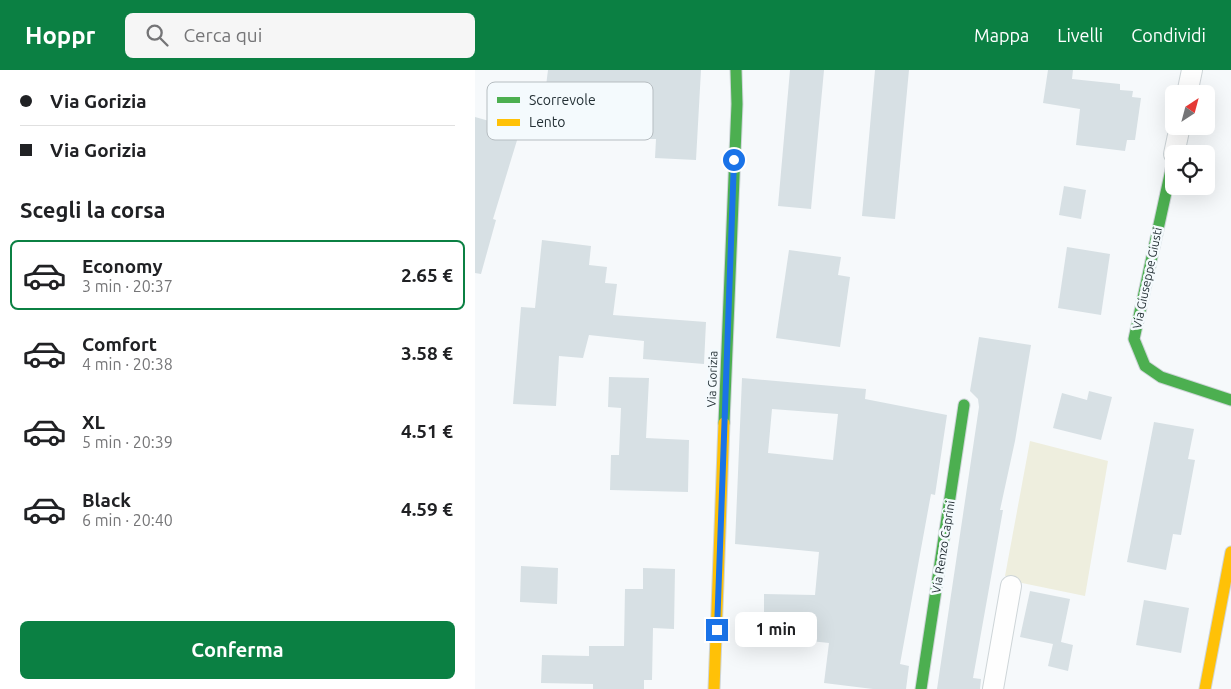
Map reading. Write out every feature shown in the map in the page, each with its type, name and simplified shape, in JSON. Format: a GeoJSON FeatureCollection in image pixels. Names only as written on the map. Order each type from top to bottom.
{"type":"FeatureCollection","features":[{"type":"Feature","properties":{"kind":"street","name":"Via Gorizia"},"geometry":{"type":"LineString","coordinates":[[714,689],[737,104],[736,70]]}},
{"type":"Feature","properties":{"kind":"street"},"geometry":{"type":"LineString","coordinates":[[1189,85],[1193,70]]}},
{"type":"Feature","properties":{"kind":"street","name":"Via Giuseppe Giusti"},"geometry":{"type":"LineString","coordinates":[[1165,195],[1134,339],[1145,366],[1161,377],[1231,400]]}},
{"type":"Feature","properties":{"kind":"street","name":"Via Renzo Caprini"},"geometry":{"type":"LineString","coordinates":[[921,689],[964,405]]}},
{"type":"Feature","properties":{"kind":"street"},"geometry":{"type":"LineString","coordinates":[[1205,689],[1231,552]]}},
{"type":"Feature","properties":{"kind":"street"},"geometry":{"type":"LineString","coordinates":[[993,689],[1011,586]]}},
{"type":"Feature","properties":{"kind":"green space"},"geometry":{"type":"Polygon","coordinates":[[[1030,441],[1108,461],[1085,596],[1022,583],[1005,576],[1030,441]]]}},
{"type":"Feature","properties":{"kind":"building"},"geometry":{"type":"Polygon","coordinates":[[[548,70],[701,70],[696,160],[655,158],[653,82],[546,82],[548,70]]]}},
{"type":"Feature","properties":{"kind":"building"},"geometry":{"type":"Polygon","coordinates":[[[790,70],[824,70],[811,209],[778,206],[790,70]]]}},
{"type":"Feature","properties":{"kind":"building"},"geometry":{"type":"Polygon","coordinates":[[[875,70],[909,70],[895,219],[862,216],[875,70]]]}},
{"type":"Feature","properties":{"kind":"building"},"geometry":{"type":"Polygon","coordinates":[[[1048,70],[1073,70],[1072,79],[1120,84],[1120,90],[1133,91],[1132,97],[1141,98],[1135,140],[1127,140],[1125,151],[1076,145],[1080,109],[1043,103],[1048,70]]]}},
{"type":"Feature","properties":{"kind":"building"},"geometry":{"type":"Polygon","coordinates":[[[475,117],[487,120],[487,140],[517,140],[493,219],[496,220],[481,274],[475,273],[475,117]]]}},
{"type":"Feature","properties":{"kind":"building"},"geometry":{"type":"Polygon","coordinates":[[[1064,186],[1086,190],[1081,219],[1059,215],[1064,186]]]}},
{"type":"Feature","properties":{"kind":"building"},"geometry":{"type":"Polygon","coordinates":[[[542,240],[591,246],[589,265],[607,267],[605,283],[617,284],[613,315],[706,322],[704,364],[643,359],[644,341],[589,335],[583,358],[559,356],[556,406],[513,404],[521,307],[535,308],[542,240]]]}},
{"type":"Feature","properties":{"kind":"building"},"geometry":{"type":"Polygon","coordinates":[[[1067,247],[1110,254],[1101,315],[1058,308],[1067,247]]]}},
{"type":"Feature","properties":{"kind":"building"},"geometry":{"type":"Polygon","coordinates":[[[789,250],[841,257],[838,275],[850,277],[840,347],[776,338],[789,250]]]}},
{"type":"Feature","properties":{"kind":"building"},"geometry":{"type":"Polygon","coordinates":[[[979,337],[1031,345],[1015,441],[1000,510],[1003,510],[973,678],[981,679],[980,689],[937,689],[979,407],[978,399],[970,391],[979,337]]]}},
{"type":"Feature","properties":{"kind":"building"},"geometry":{"type":"Polygon","coordinates":[[[609,377],[649,378],[646,438],[689,440],[688,492],[610,490],[611,455],[619,455],[621,408],[608,407],[609,377]]]}},
{"type":"Feature","properties":{"kind":"building"},"geometry":{"type":"Polygon","coordinates":[[[742,378],[866,389],[865,399],[947,415],[935,495],[931,494],[900,664],[909,666],[906,689],[873,689],[824,683],[829,643],[810,641],[813,616],[764,615],[764,594],[815,595],[819,552],[735,544],[742,378]],[[772,409],[768,453],[833,460],[838,414],[772,409]]]}},
{"type":"Feature","properties":{"kind":"building"},"geometry":{"type":"Polygon","coordinates":[[[1089,391],[1112,397],[1101,440],[1053,428],[1062,393],[1087,400],[1089,391]]]}},
{"type":"Feature","properties":{"kind":"building"},"geometry":{"type":"Polygon","coordinates":[[[1154,422],[1194,429],[1188,459],[1195,460],[1181,535],[1173,534],[1166,570],[1127,562],[1154,422]]]}},
{"type":"Feature","properties":{"kind":"building"},"geometry":{"type":"Polygon","coordinates":[[[521,566],[558,568],[557,604],[520,602],[521,566]]]}},
{"type":"Feature","properties":{"kind":"building"},"geometry":{"type":"Polygon","coordinates":[[[643,568],[675,569],[674,629],[653,628],[652,680],[644,680],[644,689],[593,689],[593,684],[541,683],[542,655],[589,656],[589,646],[624,646],[625,589],[643,589],[643,568]]]}},
{"type":"Feature","properties":{"kind":"building"},"geometry":{"type":"Polygon","coordinates":[[[1030,591],[1070,599],[1061,642],[1073,645],[1068,671],[1048,666],[1053,644],[1020,637],[1030,591]]]}},
{"type":"Feature","properties":{"kind":"building"},"geometry":{"type":"Polygon","coordinates":[[[1144,600],[1189,608],[1181,653],[1136,645],[1144,600]]]}},
{"type":"Feature","properties":{"kind":"traffic: fast"},"geometry":{"type":"LineString","coordinates":[[724,423],[737,104],[736,70]]}},
{"type":"Feature","properties":{"kind":"traffic: fast"},"geometry":{"type":"LineString","coordinates":[[1165,195],[1134,339],[1145,366],[1161,377],[1231,400]]}},
{"type":"Feature","properties":{"kind":"traffic: fast"},"geometry":{"type":"LineString","coordinates":[[921,689],[964,405]]}},
{"type":"Feature","properties":{"kind":"traffic: slow"},"geometry":{"type":"LineString","coordinates":[[714,689],[724,423]]}},
{"type":"Feature","properties":{"kind":"traffic: slow"},"geometry":{"type":"LineString","coordinates":[[1205,689],[1231,552]]}},
{"type":"Feature","properties":{"kind":"route"},"geometry":{"type":"LineString","coordinates":[[717,630],[734,160]]}}]}
